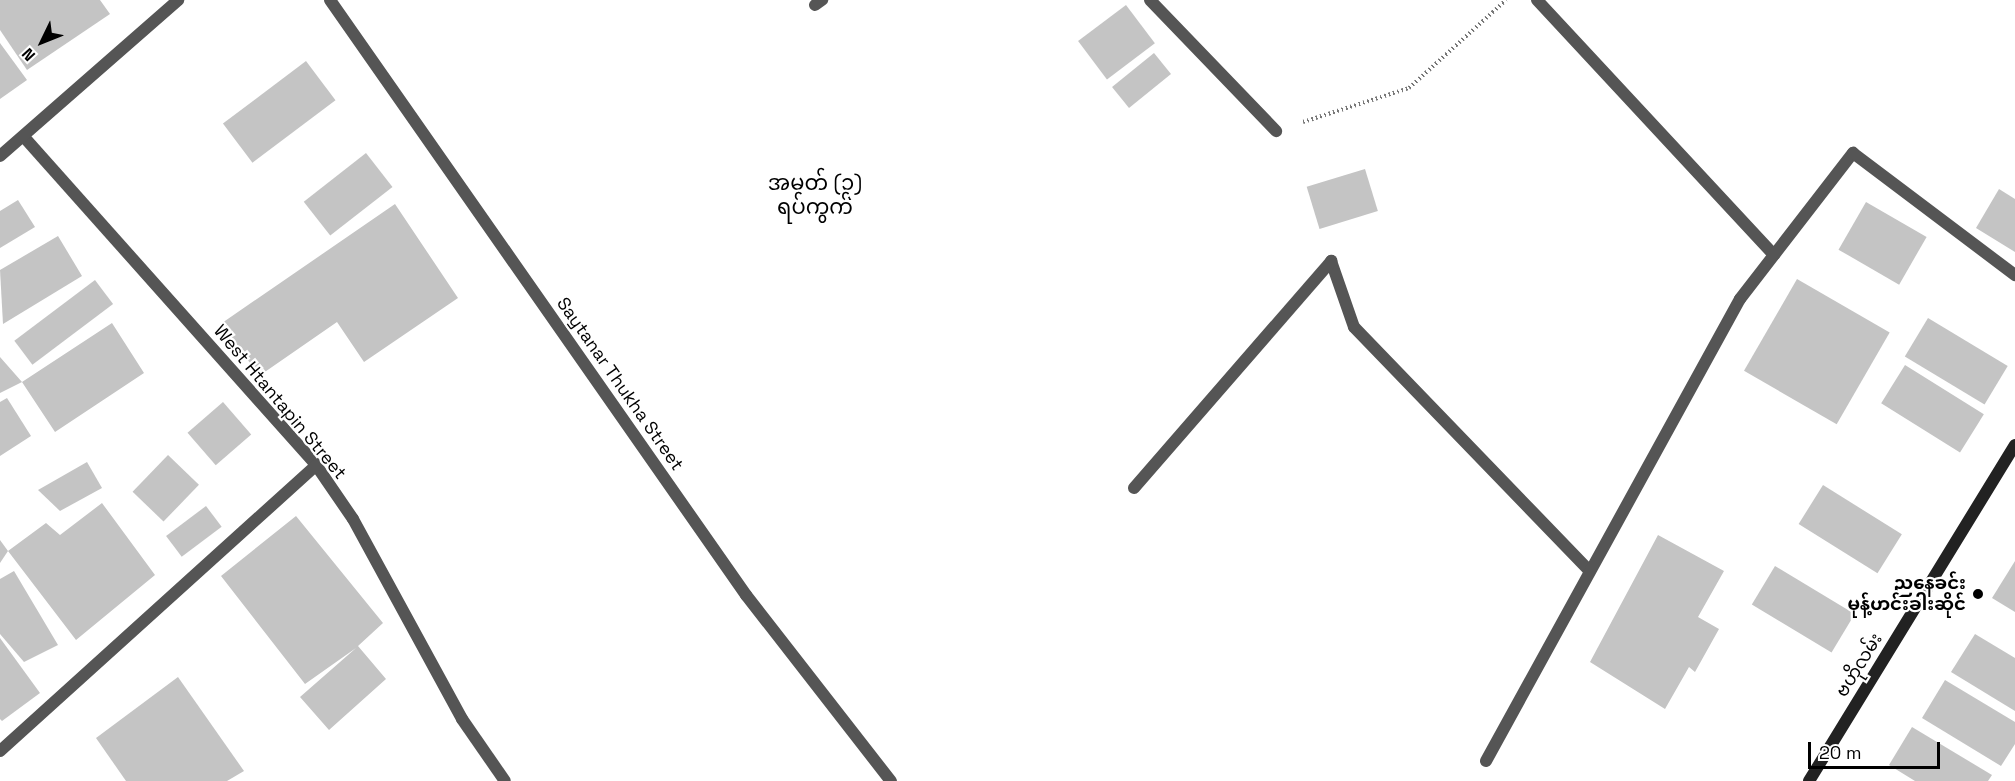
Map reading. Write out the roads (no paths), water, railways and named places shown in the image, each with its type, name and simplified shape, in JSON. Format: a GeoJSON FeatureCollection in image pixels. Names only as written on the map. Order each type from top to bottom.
{"type":"FeatureCollection","features":[{"type":"Feature","properties":{"kind":"main road","name":"ဗဟိုလမ်း"},"geometry":{"type":"LineString","coordinates":[[1809,781],[2015,445]]}},
{"type":"Feature","properties":{"kind":"street"},"geometry":{"type":"LineString","coordinates":[[0,156],[178,0]]}},
{"type":"Feature","properties":{"kind":"street","name":"Saytanar Thukha Street"},"geometry":{"type":"LineString","coordinates":[[330,0],[746,595],[891,781]]}},
{"type":"Feature","properties":{"kind":"street"},"geometry":{"type":"LineString","coordinates":[[1150,0],[1276,131]]}},
{"type":"Feature","properties":{"kind":"street"},"geometry":{"type":"LineString","coordinates":[[1537,0],[1774,255]]}},
{"type":"Feature","properties":{"kind":"street","name":"West Htantapin Street"},"geometry":{"type":"LineString","coordinates":[[24,137],[316,465],[353,519],[462,719],[505,781]]}},
{"type":"Feature","properties":{"kind":"street"},"geometry":{"type":"LineString","coordinates":[[1486,760],[1740,299],[1852,153],[2015,275]]}},
{"type":"Feature","properties":{"kind":"street"},"geometry":{"type":"LineString","coordinates":[[1134,488],[1331,261],[1354,327],[1590,571]]}},
{"type":"Feature","properties":{"kind":"street"},"geometry":{"type":"LineString","coordinates":[[0,751],[316,465]]}},
{"type":"Feature","properties":{"kind":"place","name":"ညနေခင်း မုန့်ဟင်းခါးဆိုင်"},"geometry":{"type":"Point","coordinates":[1978,594]}},
{"type":"Feature","properties":{"kind":"district","name":"အမှတ် (၃) ရပ်ကွက်"},"geometry":{"type":"Point","coordinates":[815,195]}}]}
